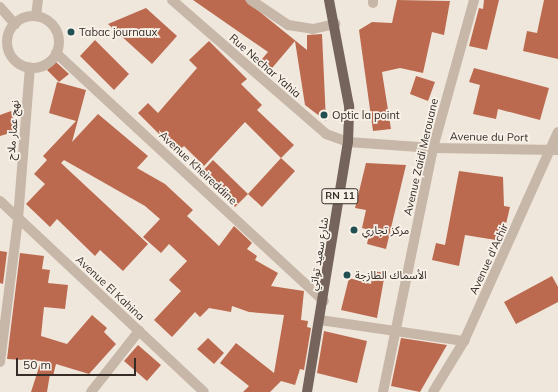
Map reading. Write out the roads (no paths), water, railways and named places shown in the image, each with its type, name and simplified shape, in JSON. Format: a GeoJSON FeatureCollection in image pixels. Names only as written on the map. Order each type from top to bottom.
{"type":"FeatureCollection","features":[{"type":"Feature","properties":{"kind":"main road","name":"شارع سعيد تواتي"},"geometry":{"type":"LineString","coordinates":[[307,392],[324,300],[348,142],[349,106],[335,24],[329,0]]}},
{"type":"Feature","properties":{"kind":"street"},"geometry":{"type":"LineString","coordinates":[[36,16],[38,0]]}},
{"type":"Feature","properties":{"kind":"street","name":"Rue Nechar Yahia"},"geometry":{"type":"LineString","coordinates":[[172,0],[326,134],[348,142]]}},
{"type":"Feature","properties":{"kind":"street"},"geometry":{"type":"LineString","coordinates":[[250,0],[288,25],[314,29],[335,24]]}},
{"type":"Feature","properties":{"kind":"street","name":"Avenue Zaidi Merouane"},"geometry":{"type":"LineString","coordinates":[[383,392],[433,148],[474,0]]}},
{"type":"Feature","properties":{"kind":"street"},"geometry":{"type":"LineString","coordinates":[[0,7],[15,24]]}},
{"type":"Feature","properties":{"kind":"street"},"geometry":{"type":"LineString","coordinates":[[10,54],[8,38],[15,24],[36,16]]}},
{"type":"Feature","properties":{"kind":"street"},"geometry":{"type":"LineString","coordinates":[[0,57],[10,54],[30,67],[44,65],[56,53],[59,40],[54,27],[36,16]]}},
{"type":"Feature","properties":{"kind":"street","name":"Avenue Kheireddine"},"geometry":{"type":"LineString","coordinates":[[56,53],[324,300]]}},
{"type":"Feature","properties":{"kind":"street","name":"نهج عمار ملاح"},"geometry":{"type":"LineString","coordinates":[[0,362],[18,219],[30,67]]}},
{"type":"Feature","properties":{"kind":"street","name":"Avenue d'Achir"},"geometry":{"type":"LineString","coordinates":[[433,392],[464,341],[556,150],[558,132]]}},
{"type":"Feature","properties":{"kind":"street","name":"Avenue du Port"},"geometry":{"type":"LineString","coordinates":[[348,142],[433,148],[556,150]]}},
{"type":"Feature","properties":{"kind":"street","name":"Avenue El Kahina"},"geometry":{"type":"LineString","coordinates":[[0,201],[204,392]]}},
{"type":"Feature","properties":{"kind":"street"},"geometry":{"type":"LineString","coordinates":[[320,320],[464,341]]}},
{"type":"Feature","properties":{"kind":"street"},"geometry":{"type":"LineString","coordinates":[[91,392],[139,332]]}},
{"type":"Feature","properties":{"kind":"place","name":"Tabac journaux"},"geometry":{"type":"Point","coordinates":[71,32]}},
{"type":"Feature","properties":{"kind":"place","name":"Optic la point"},"geometry":{"type":"Point","coordinates":[324,115]}},
{"type":"Feature","properties":{"kind":"place","name":"مركز تجاري"},"geometry":{"type":"Point","coordinates":[354,230]}},
{"type":"Feature","properties":{"kind":"place","name":"الأسماك الطازجة"},"geometry":{"type":"Point","coordinates":[347,275]}}]}
